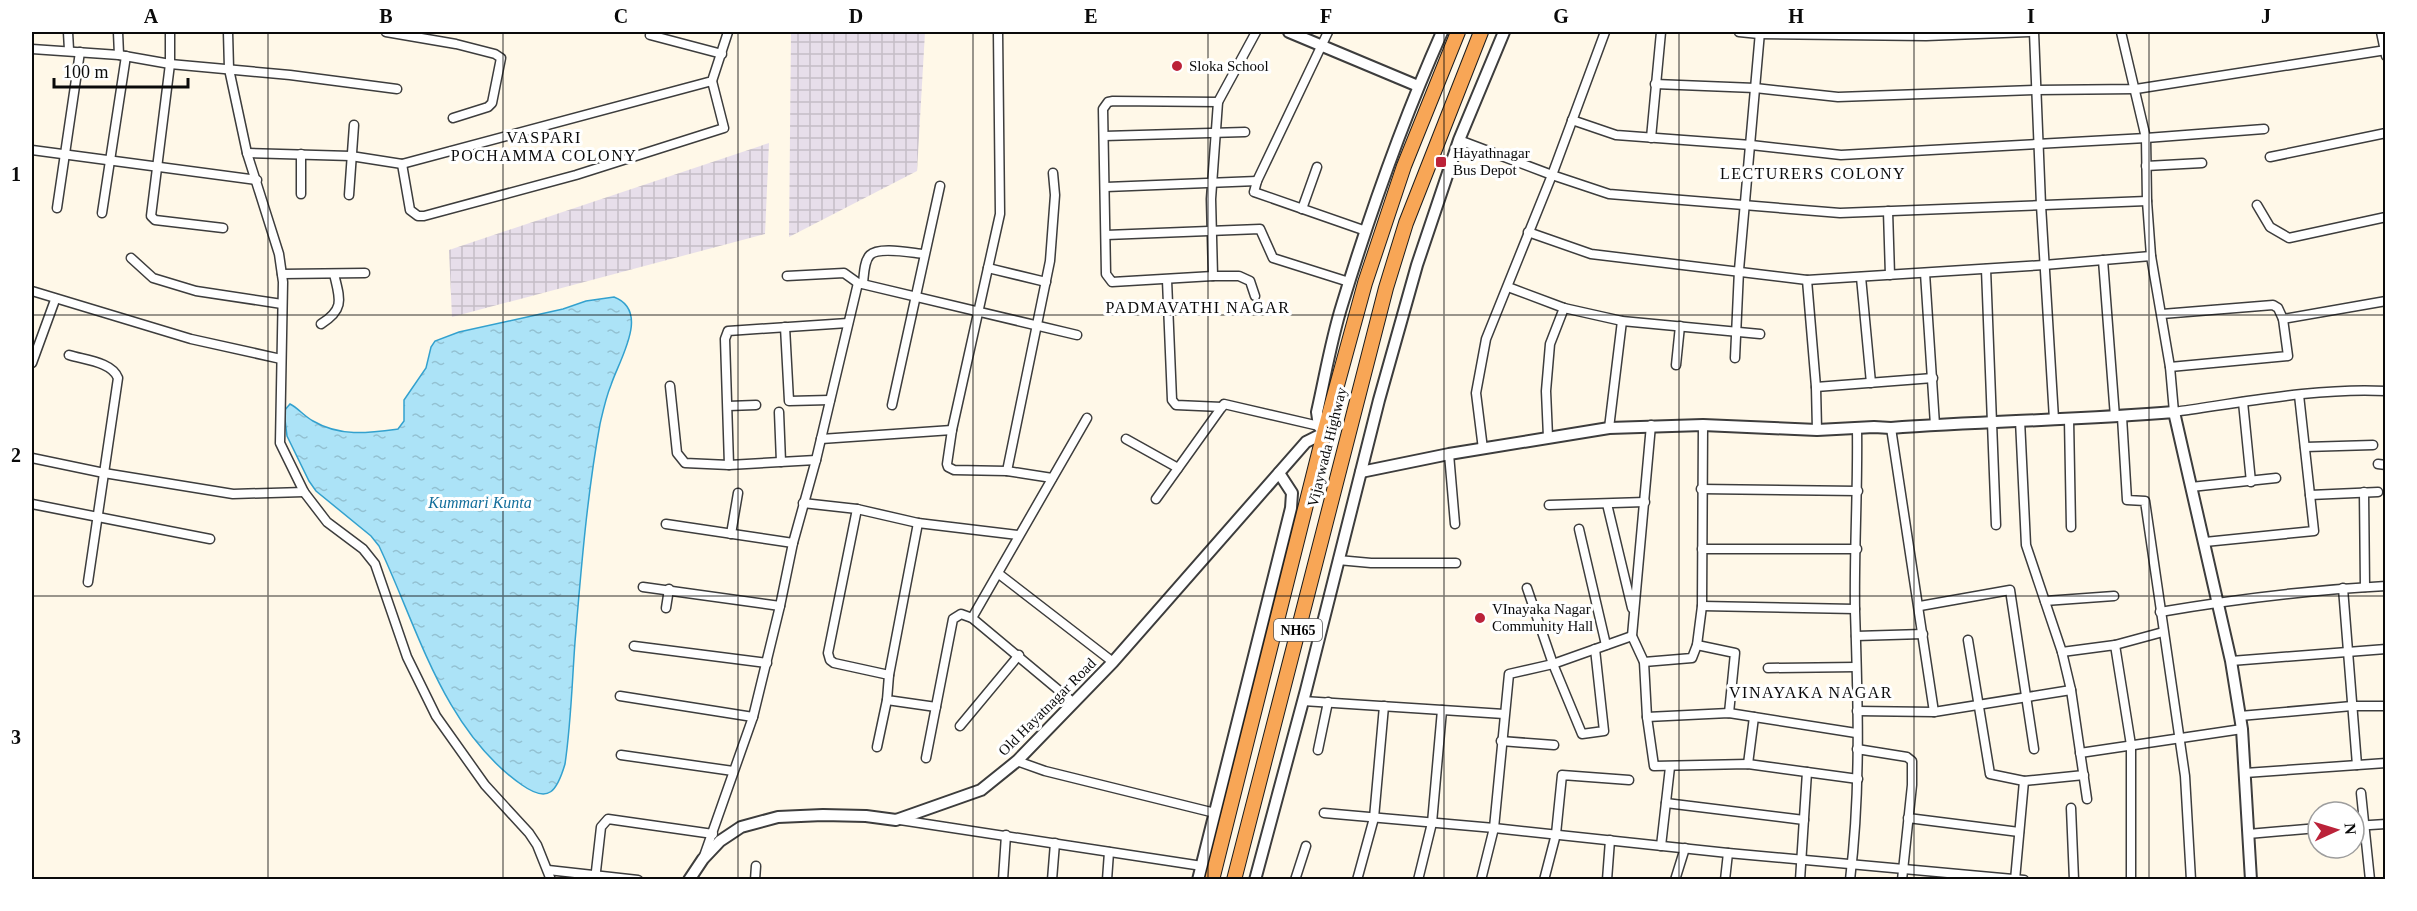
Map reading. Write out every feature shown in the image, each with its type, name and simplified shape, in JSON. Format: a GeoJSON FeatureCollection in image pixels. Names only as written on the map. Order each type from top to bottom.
{"type":"FeatureCollection","features":[{"type":"Feature","properties":{"kind":"highway","name":"Vijaywada Highway"},"geometry":{"type":"LineString","coordinates":[[1212,879],[1247,712],[1321,430],[1365,283],[1404,166],[1458,32]]}},
{"type":"Feature","properties":{"kind":"highway","name":"Vijaywada Highway"},"geometry":{"type":"LineString","coordinates":[[1234,879],[1384,293],[1414,202],[1480,32]]}},
{"type":"Feature","properties":{"kind":"street"},"geometry":{"type":"LineString","coordinates":[[68,32],[69,50]]}},
{"type":"Feature","properties":{"kind":"street"},"geometry":{"type":"LineString","coordinates":[[102,213],[122,55],[118,32]]}},
{"type":"Feature","properties":{"kind":"street"},"geometry":{"type":"LineString","coordinates":[[170,32],[170,64],[151,214],[153,218],[223,228]]}},
{"type":"Feature","properties":{"kind":"street"},"geometry":{"type":"LineString","coordinates":[[228,32],[229,69],[247,153],[279,254],[282,274],[280,443],[304,492],[327,522],[363,549],[375,564],[407,657],[436,716],[485,785],[529,832],[548,876],[638,879]]}},
{"type":"Feature","properties":{"kind":"street"},"geometry":{"type":"LineString","coordinates":[[386,32],[456,44],[495,54],[501,58],[492,103],[488,107],[453,118]]}},
{"type":"Feature","properties":{"kind":"street"},"geometry":{"type":"LineString","coordinates":[[402,164],[410,210],[418,216],[424,216],[576,175],[724,128],[712,81],[728,32]]}},
{"type":"Feature","properties":{"kind":"street"},"geometry":{"type":"LineString","coordinates":[[998,32],[1000,214],[952,430],[948,467],[954,470],[1007,471],[1052,478]]}},
{"type":"Feature","properties":{"kind":"street"},"geometry":{"type":"LineString","coordinates":[[1213,276],[1212,182],[1218,102],[1256,32]]}},
{"type":"Feature","properties":{"kind":"street"},"geometry":{"type":"LineString","coordinates":[[1289,32],[1418,86]]}},
{"type":"Feature","properties":{"kind":"street"},"geometry":{"type":"LineString","coordinates":[[1328,32],[1257,181],[1254,192],[1366,231]]}},
{"type":"Feature","properties":{"kind":"street"},"geometry":{"type":"LineString","coordinates":[[1156,499],[1224,404],[1321,430],[1317,412],[1341,307],[1418,86],[1442,32]]}},
{"type":"Feature","properties":{"kind":"street"},"geometry":{"type":"LineString","coordinates":[[1255,879],[1417,265],[1459,140],[1504,32]]}},
{"type":"Feature","properties":{"kind":"street"},"geometry":{"type":"LineString","coordinates":[[1483,449],[1476,393],[1486,339],[1552,176],[1605,32]]}},
{"type":"Feature","properties":{"kind":"street"},"geometry":{"type":"LineString","coordinates":[[1651,138],[1661,32]]}},
{"type":"Feature","properties":{"kind":"street"},"geometry":{"type":"LineString","coordinates":[[1739,32],[1926,34],[2029,32]]}},
{"type":"Feature","properties":{"kind":"street"},"geometry":{"type":"LineString","coordinates":[[2034,32],[2044,266],[2054,419]]}},
{"type":"Feature","properties":{"kind":"street"},"geometry":{"type":"LineString","coordinates":[[2121,32],[2146,138],[2151,256],[2170,367],[2174,412],[2231,661],[2242,729],[2251,879]]}},
{"type":"Feature","properties":{"kind":"street"},"geometry":{"type":"LineString","coordinates":[[1655,84],[1755,88],[1838,97],[2136,89],[2385,52],[2381,32]]}},
{"type":"Feature","properties":{"kind":"street"},"geometry":{"type":"LineString","coordinates":[[1735,358],[1739,270],[1760,33]]}},
{"type":"Feature","properties":{"kind":"street"},"geometry":{"type":"LineString","coordinates":[[650,35],[722,54]]}},
{"type":"Feature","properties":{"kind":"street"},"geometry":{"type":"LineString","coordinates":[[32,49],[122,55],[170,64],[397,89]]}},
{"type":"Feature","properties":{"kind":"street"},"geometry":{"type":"LineString","coordinates":[[57,208],[80,52]]}},
{"type":"Feature","properties":{"kind":"street"},"geometry":{"type":"LineString","coordinates":[[247,153],[351,156],[402,164],[712,81]]}},
{"type":"Feature","properties":{"kind":"street"},"geometry":{"type":"LineString","coordinates":[[1218,102],[1113,100],[1108,102],[1103,109],[1106,274],[1112,282],[1213,276],[1244,277],[1250,281],[1255,296]]}},
{"type":"Feature","properties":{"kind":"street"},"geometry":{"type":"LineString","coordinates":[[1572,120],[1616,135],[1751,145],[1840,155],[2264,129]]}},
{"type":"Feature","properties":{"kind":"street"},"geometry":{"type":"LineString","coordinates":[[349,195],[354,125]]}},
{"type":"Feature","properties":{"kind":"street"},"geometry":{"type":"LineString","coordinates":[[1104,136],[1245,132]]}},
{"type":"Feature","properties":{"kind":"street"},"geometry":{"type":"LineString","coordinates":[[2270,157],[2385,133]]}},
{"type":"Feature","properties":{"kind":"street"},"geometry":{"type":"LineString","coordinates":[[1459,140],[1552,176],[1609,194],[1840,213],[2147,201]]}},
{"type":"Feature","properties":{"kind":"street"},"geometry":{"type":"LineString","coordinates":[[32,150],[256,180]]}},
{"type":"Feature","properties":{"kind":"street"},"geometry":{"type":"LineString","coordinates":[[301,154],[301,194]]}},
{"type":"Feature","properties":{"kind":"street"},"geometry":{"type":"LineString","coordinates":[[2146,166],[2202,163]]}},
{"type":"Feature","properties":{"kind":"street"},"geometry":{"type":"LineString","coordinates":[[1302,209],[1317,168]]}},
{"type":"Feature","properties":{"kind":"street"},"geometry":{"type":"LineString","coordinates":[[1007,471],[1046,282],[1054,211],[1053,173]]}},
{"type":"Feature","properties":{"kind":"street"},"geometry":{"type":"LineString","coordinates":[[1106,187],[1257,181]]}},
{"type":"Feature","properties":{"kind":"street"},"geometry":{"type":"LineString","coordinates":[[892,405],[940,186]]}},
{"type":"Feature","properties":{"kind":"street"},"geometry":{"type":"LineString","coordinates":[[2257,205],[2270,227],[2289,238],[2385,217]]}},
{"type":"Feature","properties":{"kind":"street"},"geometry":{"type":"LineString","coordinates":[[1888,211],[1890,275]]}},
{"type":"Feature","properties":{"kind":"street"},"geometry":{"type":"LineString","coordinates":[[1106,235],[1260,229],[1272,258],[1349,282]]}},
{"type":"Feature","properties":{"kind":"street"},"geometry":{"type":"LineString","coordinates":[[1528,232],[1591,255],[1739,270],[1807,280],[2044,266],[2151,256]]}},
{"type":"Feature","properties":{"kind":"street"},"geometry":{"type":"LineString","coordinates":[[703,859],[753,717],[793,543],[816,460],[848,323],[867,260],[871,254],[879,250],[924,254]]}},
{"type":"Feature","properties":{"kind":"street"},"geometry":{"type":"LineString","coordinates":[[131,258],[153,278],[174,285],[196,291],[282,304]]}},
{"type":"Feature","properties":{"kind":"street"},"geometry":{"type":"LineString","coordinates":[[2103,260],[2127,500],[2145,501],[2186,785],[2192,879]]}},
{"type":"Feature","properties":{"kind":"street"},"geometry":{"type":"LineString","coordinates":[[988,268],[1046,282]]}},
{"type":"Feature","properties":{"kind":"street"},"geometry":{"type":"LineString","coordinates":[[1986,269],[1996,525]]}},
{"type":"Feature","properties":{"kind":"street"},"geometry":{"type":"LineString","coordinates":[[282,274],[365,273]]}},
{"type":"Feature","properties":{"kind":"street"},"geometry":{"type":"LineString","coordinates":[[787,276],[844,273],[860,283],[1077,335]]}},
{"type":"Feature","properties":{"kind":"street"},"geometry":{"type":"LineString","coordinates":[[1925,273],[1935,425]]}},
{"type":"Feature","properties":{"kind":"street"},"geometry":{"type":"LineString","coordinates":[[321,324],[336,313],[339,304],[334,274]]}},
{"type":"Feature","properties":{"kind":"street"},"geometry":{"type":"LineString","coordinates":[[1862,277],[1871,383]]}},
{"type":"Feature","properties":{"kind":"street"},"geometry":{"type":"LineString","coordinates":[[1167,280],[1172,400],[1176,405],[1222,407]]}},
{"type":"Feature","properties":{"kind":"street"},"geometry":{"type":"LineString","coordinates":[[1807,280],[1816,387],[1817,430]]}},
{"type":"Feature","properties":{"kind":"street"},"geometry":{"type":"LineString","coordinates":[[1508,286],[1564,308],[1622,321],[1760,334]]}},
{"type":"Feature","properties":{"kind":"street"},"geometry":{"type":"LineString","coordinates":[[32,291],[55,300],[190,339],[281,359]]}},
{"type":"Feature","properties":{"kind":"street"},"geometry":{"type":"LineString","coordinates":[[32,363],[35,342],[55,300]]}},
{"type":"Feature","properties":{"kind":"street"},"geometry":{"type":"LineString","coordinates":[[2283,319],[2385,301]]}},
{"type":"Feature","properties":{"kind":"street"},"geometry":{"type":"LineString","coordinates":[[2162,314],[2273,305],[2283,319],[2288,356],[2170,367]]}},
{"type":"Feature","properties":{"kind":"street"},"geometry":{"type":"LineString","coordinates":[[1548,437],[1546,391],[1550,344],[1564,308]]}},
{"type":"Feature","properties":{"kind":"street"},"geometry":{"type":"LineString","coordinates":[[1609,428],[1622,321]]}},
{"type":"Feature","properties":{"kind":"street"},"geometry":{"type":"LineString","coordinates":[[729,465],[726,334],[732,331],[848,323]]}},
{"type":"Feature","properties":{"kind":"street"},"geometry":{"type":"LineString","coordinates":[[1677,364],[1680,326]]}},
{"type":"Feature","properties":{"kind":"street"},"geometry":{"type":"LineString","coordinates":[[785,327],[789,401],[830,400]]}},
{"type":"Feature","properties":{"kind":"street"},"geometry":{"type":"LineString","coordinates":[[69,355],[108,367],[115,371],[118,378],[87,582]]}},
{"type":"Feature","properties":{"kind":"street"},"geometry":{"type":"LineString","coordinates":[[1816,387],[1933,378]]}},
{"type":"Feature","properties":{"kind":"street"},"geometry":{"type":"LineString","coordinates":[[670,386],[677,453],[685,463],[729,465],[816,460]]}},
{"type":"Feature","properties":{"kind":"street"},"geometry":{"type":"LineString","coordinates":[[1361,472],[1449,454],[1609,428],[1703,425],[1817,430],[1891,428],[2119,417],[2299,395],[2385,391]]}},
{"type":"Feature","properties":{"kind":"street"},"geometry":{"type":"LineString","coordinates":[[2205,542],[2314,531],[2299,395]]}},
{"type":"Feature","properties":{"kind":"street"},"geometry":{"type":"LineString","coordinates":[[2243,402],[2251,482]]}},
{"type":"Feature","properties":{"kind":"street"},"geometry":{"type":"LineString","coordinates":[[728,406],[756,405]]}},
{"type":"Feature","properties":{"kind":"street"},"geometry":{"type":"LineString","coordinates":[[779,412],[781,462]]}},
{"type":"Feature","properties":{"kind":"street"},"geometry":{"type":"LineString","coordinates":[[972,618],[1087,418]]}},
{"type":"Feature","properties":{"kind":"street"},"geometry":{"type":"LineString","coordinates":[[2069,418],[2071,527]]}},
{"type":"Feature","properties":{"kind":"street"},"geometry":{"type":"LineString","coordinates":[[2020,420],[2026,545],[2062,652],[2071,690],[2087,799]]}},
{"type":"Feature","properties":{"kind":"street"},"geometry":{"type":"LineString","coordinates":[[1644,662],[1692,658],[1697,645],[1702,606],[1703,425]]}},
{"type":"Feature","properties":{"kind":"street"},"geometry":{"type":"LineString","coordinates":[[1651,426],[1632,636],[1644,662],[1647,717],[1654,766],[1748,764],[1858,779]]}},
{"type":"Feature","properties":{"kind":"street"},"geometry":{"type":"LineString","coordinates":[[1891,428],[1920,606],[1934,712]]}},
{"type":"Feature","properties":{"kind":"street"},"geometry":{"type":"LineString","coordinates":[[1850,879],[1858,779],[1855,609],[1857,429]]}},
{"type":"Feature","properties":{"kind":"street"},"geometry":{"type":"LineString","coordinates":[[821,439],[952,430]]}},
{"type":"Feature","properties":{"kind":"street","name":"Old Hayatnagar Road"},"geometry":{"type":"LineString","coordinates":[[689,879],[720,841],[741,827],[778,817],[845,815],[896,820],[981,790],[1017,761],[1074,704],[1306,442],[1321,430]]}},
{"type":"Feature","properties":{"kind":"street"},"geometry":{"type":"LineString","coordinates":[[1126,439],[1178,468]]}},
{"type":"Feature","properties":{"kind":"street"},"geometry":{"type":"LineString","coordinates":[[2305,447],[2373,445]]}},
{"type":"Feature","properties":{"kind":"street"},"geometry":{"type":"LineString","coordinates":[[1449,454],[1455,524]]}},
{"type":"Feature","properties":{"kind":"street"},"geometry":{"type":"LineString","coordinates":[[32,458],[104,473],[233,494],[304,492]]}},
{"type":"Feature","properties":{"kind":"street"},"geometry":{"type":"LineString","coordinates":[[1198,879],[1215,813],[1247,712],[1291,507],[1292,493],[1279,473]]}},
{"type":"Feature","properties":{"kind":"street"},"geometry":{"type":"LineString","coordinates":[[2191,488],[2276,478]]}},
{"type":"Feature","properties":{"kind":"street"},"geometry":{"type":"LineString","coordinates":[[1701,489],[1858,491]]}},
{"type":"Feature","properties":{"kind":"street"},"geometry":{"type":"LineString","coordinates":[[2364,492],[2365,587]]}},
{"type":"Feature","properties":{"kind":"street"},"geometry":{"type":"LineString","coordinates":[[2310,495],[2378,492]]}},
{"type":"Feature","properties":{"kind":"street"},"geometry":{"type":"LineString","coordinates":[[731,534],[738,493]]}},
{"type":"Feature","properties":{"kind":"street"},"geometry":{"type":"LineString","coordinates":[[1549,505],[1645,502]]}},
{"type":"Feature","properties":{"kind":"street"},"geometry":{"type":"LineString","coordinates":[[803,503],[857,509],[918,523],[1018,535]]}},
{"type":"Feature","properties":{"kind":"street"},"geometry":{"type":"LineString","coordinates":[[32,504],[210,538]]}},
{"type":"Feature","properties":{"kind":"street"},"geometry":{"type":"LineString","coordinates":[[1607,504],[1634,616]]}},
{"type":"Feature","properties":{"kind":"street"},"geometry":{"type":"LineString","coordinates":[[857,509],[828,653],[830,660],[834,663],[889,675]]}},
{"type":"Feature","properties":{"kind":"street"},"geometry":{"type":"LineString","coordinates":[[878,747],[889,675],[918,523]]}},
{"type":"Feature","properties":{"kind":"street"},"geometry":{"type":"LineString","coordinates":[[666,524],[793,543]]}},
{"type":"Feature","properties":{"kind":"street"},"geometry":{"type":"LineString","coordinates":[[1579,529],[1606,645]]}},
{"type":"Feature","properties":{"kind":"street"},"geometry":{"type":"LineString","coordinates":[[1702,549],[1857,549]]}},
{"type":"Feature","properties":{"kind":"street"},"geometry":{"type":"LineString","coordinates":[[1338,560],[1371,563],[1456,563]]}},
{"type":"Feature","properties":{"kind":"street"},"geometry":{"type":"LineString","coordinates":[[999,574],[1113,662]]}},
{"type":"Feature","properties":{"kind":"street"},"geometry":{"type":"LineString","coordinates":[[2160,612],[2218,602],[2343,588],[2385,586]]}},
{"type":"Feature","properties":{"kind":"street"},"geometry":{"type":"LineString","coordinates":[[643,587],[780,606]]}},
{"type":"Feature","properties":{"kind":"street"},"geometry":{"type":"LineString","coordinates":[[1527,588],[1553,664],[1582,734],[1604,731],[1595,649]]}},
{"type":"Feature","properties":{"kind":"street"},"geometry":{"type":"LineString","coordinates":[[2343,588],[2357,765]]}},
{"type":"Feature","properties":{"kind":"street"},"geometry":{"type":"LineString","coordinates":[[666,608],[669,589]]}},
{"type":"Feature","properties":{"kind":"street"},"geometry":{"type":"LineString","coordinates":[[1920,606],[2010,590],[2034,749]]}},
{"type":"Feature","properties":{"kind":"street"},"geometry":{"type":"LineString","coordinates":[[2045,601],[2114,596]]}},
{"type":"Feature","properties":{"kind":"street"},"geometry":{"type":"LineString","coordinates":[[1702,606],[1855,609]]}},
{"type":"Feature","properties":{"kind":"street"},"geometry":{"type":"LineString","coordinates":[[926,758],[953,619],[961,614],[972,618],[1019,655],[1074,704]]}},
{"type":"Feature","properties":{"kind":"street"},"geometry":{"type":"LineString","coordinates":[[2062,652],[2115,645],[2163,632]]}},
{"type":"Feature","properties":{"kind":"street"},"geometry":{"type":"LineString","coordinates":[[1856,636],[1923,634]]}},
{"type":"Feature","properties":{"kind":"street"},"geometry":{"type":"LineString","coordinates":[[1481,879],[1494,828],[1509,674],[1553,664],[1632,636]]}},
{"type":"Feature","properties":{"kind":"street"},"geometry":{"type":"LineString","coordinates":[[1968,640],[1990,774],[2024,781],[2084,775]]}},
{"type":"Feature","properties":{"kind":"street"},"geometry":{"type":"LineString","coordinates":[[1697,645],[1735,653],[1729,713]]}},
{"type":"Feature","properties":{"kind":"street"},"geometry":{"type":"LineString","coordinates":[[2115,645],[2131,745],[2131,879]]}},
{"type":"Feature","properties":{"kind":"street"},"geometry":{"type":"LineString","coordinates":[[634,646],[767,663]]}},
{"type":"Feature","properties":{"kind":"street"},"geometry":{"type":"LineString","coordinates":[[2231,661],[2347,650],[2385,649]]}},
{"type":"Feature","properties":{"kind":"street"},"geometry":{"type":"LineString","coordinates":[[960,726],[1019,655]]}},
{"type":"Feature","properties":{"kind":"street"},"geometry":{"type":"LineString","coordinates":[[1768,668],[1856,667]]}},
{"type":"Feature","properties":{"kind":"street"},"geometry":{"type":"LineString","coordinates":[[1857,711],[1934,712],[2071,690]]}},
{"type":"Feature","properties":{"kind":"street"},"geometry":{"type":"LineString","coordinates":[[620,696],[753,717]]}},
{"type":"Feature","properties":{"kind":"street"},"geometry":{"type":"LineString","coordinates":[[887,700],[936,707]]}},
{"type":"Feature","properties":{"kind":"street"},"geometry":{"type":"LineString","coordinates":[[1303,701],[1504,714]]}},
{"type":"Feature","properties":{"kind":"street"},"geometry":{"type":"LineString","coordinates":[[1318,750],[1328,702]]}},
{"type":"Feature","properties":{"kind":"street"},"geometry":{"type":"LineString","coordinates":[[1357,879],[1374,818],[1384,706]]}},
{"type":"Feature","properties":{"kind":"street"},"geometry":{"type":"LineString","coordinates":[[2240,716],[2352,706],[2385,706]]}},
{"type":"Feature","properties":{"kind":"street"},"geometry":{"type":"LineString","coordinates":[[1418,879],[1432,823],[1442,710]]}},
{"type":"Feature","properties":{"kind":"street"},"geometry":{"type":"LineString","coordinates":[[1647,717],[1729,713],[1856,733]]}},
{"type":"Feature","properties":{"kind":"street"},"geometry":{"type":"LineString","coordinates":[[1748,764],[1754,717]]}},
{"type":"Feature","properties":{"kind":"street"},"geometry":{"type":"LineString","coordinates":[[2080,753],[2242,729]]}},
{"type":"Feature","properties":{"kind":"street"},"geometry":{"type":"LineString","coordinates":[[1501,741],[1554,745]]}},
{"type":"Feature","properties":{"kind":"street"},"geometry":{"type":"LineString","coordinates":[[1857,749],[1907,757],[1912,761],[1902,879]]}},
{"type":"Feature","properties":{"kind":"street"},"geometry":{"type":"LineString","coordinates":[[621,755],[733,771]]}},
{"type":"Feature","properties":{"kind":"street"},"geometry":{"type":"LineString","coordinates":[[1017,761],[1046,771],[1215,813]]}},
{"type":"Feature","properties":{"kind":"street"},"geometry":{"type":"LineString","coordinates":[[2245,773],[2385,763]]}},
{"type":"Feature","properties":{"kind":"street"},"geometry":{"type":"LineString","coordinates":[[1661,846],[1670,767]]}},
{"type":"Feature","properties":{"kind":"street"},"geometry":{"type":"LineString","coordinates":[[1800,879],[1807,772]]}},
{"type":"Feature","properties":{"kind":"street"},"geometry":{"type":"LineString","coordinates":[[1545,879],[1556,834],[1562,775],[1629,780]]}},
{"type":"Feature","properties":{"kind":"street"},"geometry":{"type":"LineString","coordinates":[[1324,813],[2018,879],[2019,832],[2024,781]]}},
{"type":"Feature","properties":{"kind":"street"},"geometry":{"type":"LineString","coordinates":[[2361,793],[2361,800]]}},
{"type":"Feature","properties":{"kind":"street"},"geometry":{"type":"LineString","coordinates":[[1666,803],[1804,820]]}},
{"type":"Feature","properties":{"kind":"street"},"geometry":{"type":"LineString","coordinates":[[2071,808],[2074,879]]}},
{"type":"Feature","properties":{"kind":"street"},"geometry":{"type":"LineString","coordinates":[[1908,818],[2019,832]]}},
{"type":"Feature","properties":{"kind":"street"},"geometry":{"type":"LineString","coordinates":[[595,877],[601,827],[608,819],[713,834]]}},
{"type":"Feature","properties":{"kind":"street"},"geometry":{"type":"LineString","coordinates":[[896,820],[1202,866]]}},
{"type":"Feature","properties":{"kind":"street"},"geometry":{"type":"LineString","coordinates":[[2366,825],[2385,824]]}},
{"type":"Feature","properties":{"kind":"street"},"geometry":{"type":"LineString","coordinates":[[2248,834],[2306,829]]}},
{"type":"Feature","properties":{"kind":"street"},"geometry":{"type":"LineString","coordinates":[[1003,879],[1006,835]]}},
{"type":"Feature","properties":{"kind":"street"},"geometry":{"type":"LineString","coordinates":[[1607,879],[1610,840]]}},
{"type":"Feature","properties":{"kind":"street"},"geometry":{"type":"LineString","coordinates":[[1052,879],[1055,843]]}},
{"type":"Feature","properties":{"kind":"street"},"geometry":{"type":"LineString","coordinates":[[1295,879],[1306,846]]}},
{"type":"Feature","properties":{"kind":"street"},"geometry":{"type":"LineString","coordinates":[[1675,879],[1685,848]]}},
{"type":"Feature","properties":{"kind":"street"},"geometry":{"type":"LineString","coordinates":[[1107,879],[1109,852]]}},
{"type":"Feature","properties":{"kind":"street"},"geometry":{"type":"LineString","coordinates":[[1725,879],[1728,853]]}},
{"type":"Feature","properties":{"kind":"street"},"geometry":{"type":"LineString","coordinates":[[2366,860],[2370,879]]}},
{"type":"Feature","properties":{"kind":"street"},"geometry":{"type":"LineString","coordinates":[[755,879],[756,866]]}},
{"type":"Feature","properties":{"kind":"shaded area"},"geometry":{"type":"Polygon","coordinates":[[[791,32],[925,32],[917,171],[789,237],[791,32]]]}},
{"type":"Feature","properties":{"kind":"shaded area"},"geometry":{"type":"Polygon","coordinates":[[[769,143],[765,234],[452,317],[449,250],[769,143]]]}},
{"type":"Feature","properties":{"kind":"water","name":"Kummari Kunta"},"geometry":{"type":"Polygon","coordinates":[[[614,297],[625,304],[630,313],[631,324],[625,350],[606,399],[595,451],[582,560],[565,764],[555,788],[551,792],[539,794],[522,785],[495,762],[472,736],[452,707],[421,643],[379,546],[371,536],[316,491],[287,436],[284,411],[290,404],[313,421],[344,432],[398,429],[404,421],[404,400],[426,368],[431,347],[435,341],[459,332],[563,309],[586,301],[614,297]]]}},
{"type":"Feature","properties":{"kind":"place","name":"Sloka School"},"geometry":{"type":"Point","coordinates":[1177,66]}},
{"type":"Feature","properties":{"kind":"place","name":"Hayathnagar Bus Depot"},"geometry":{"type":"Point","coordinates":[1441,162]}},
{"type":"Feature","properties":{"kind":"place","name":"VInayaka Nagar Community Hall"},"geometry":{"type":"Point","coordinates":[1480,618]}},
{"type":"Feature","properties":{"kind":"district","name":"VASPARI POCHAMMA COLONY"},"geometry":{"type":"Point","coordinates":[544,146]}},
{"type":"Feature","properties":{"kind":"district","name":"LECTURERS COLONY"},"geometry":{"type":"Point","coordinates":[1813,173]}},
{"type":"Feature","properties":{"kind":"district","name":"PADMAVATHI NAGAR"},"geometry":{"type":"Point","coordinates":[1198,307]}},
{"type":"Feature","properties":{"kind":"district","name":"VINAYAKA NAGAR"},"geometry":{"type":"Point","coordinates":[1811,692]}}]}
